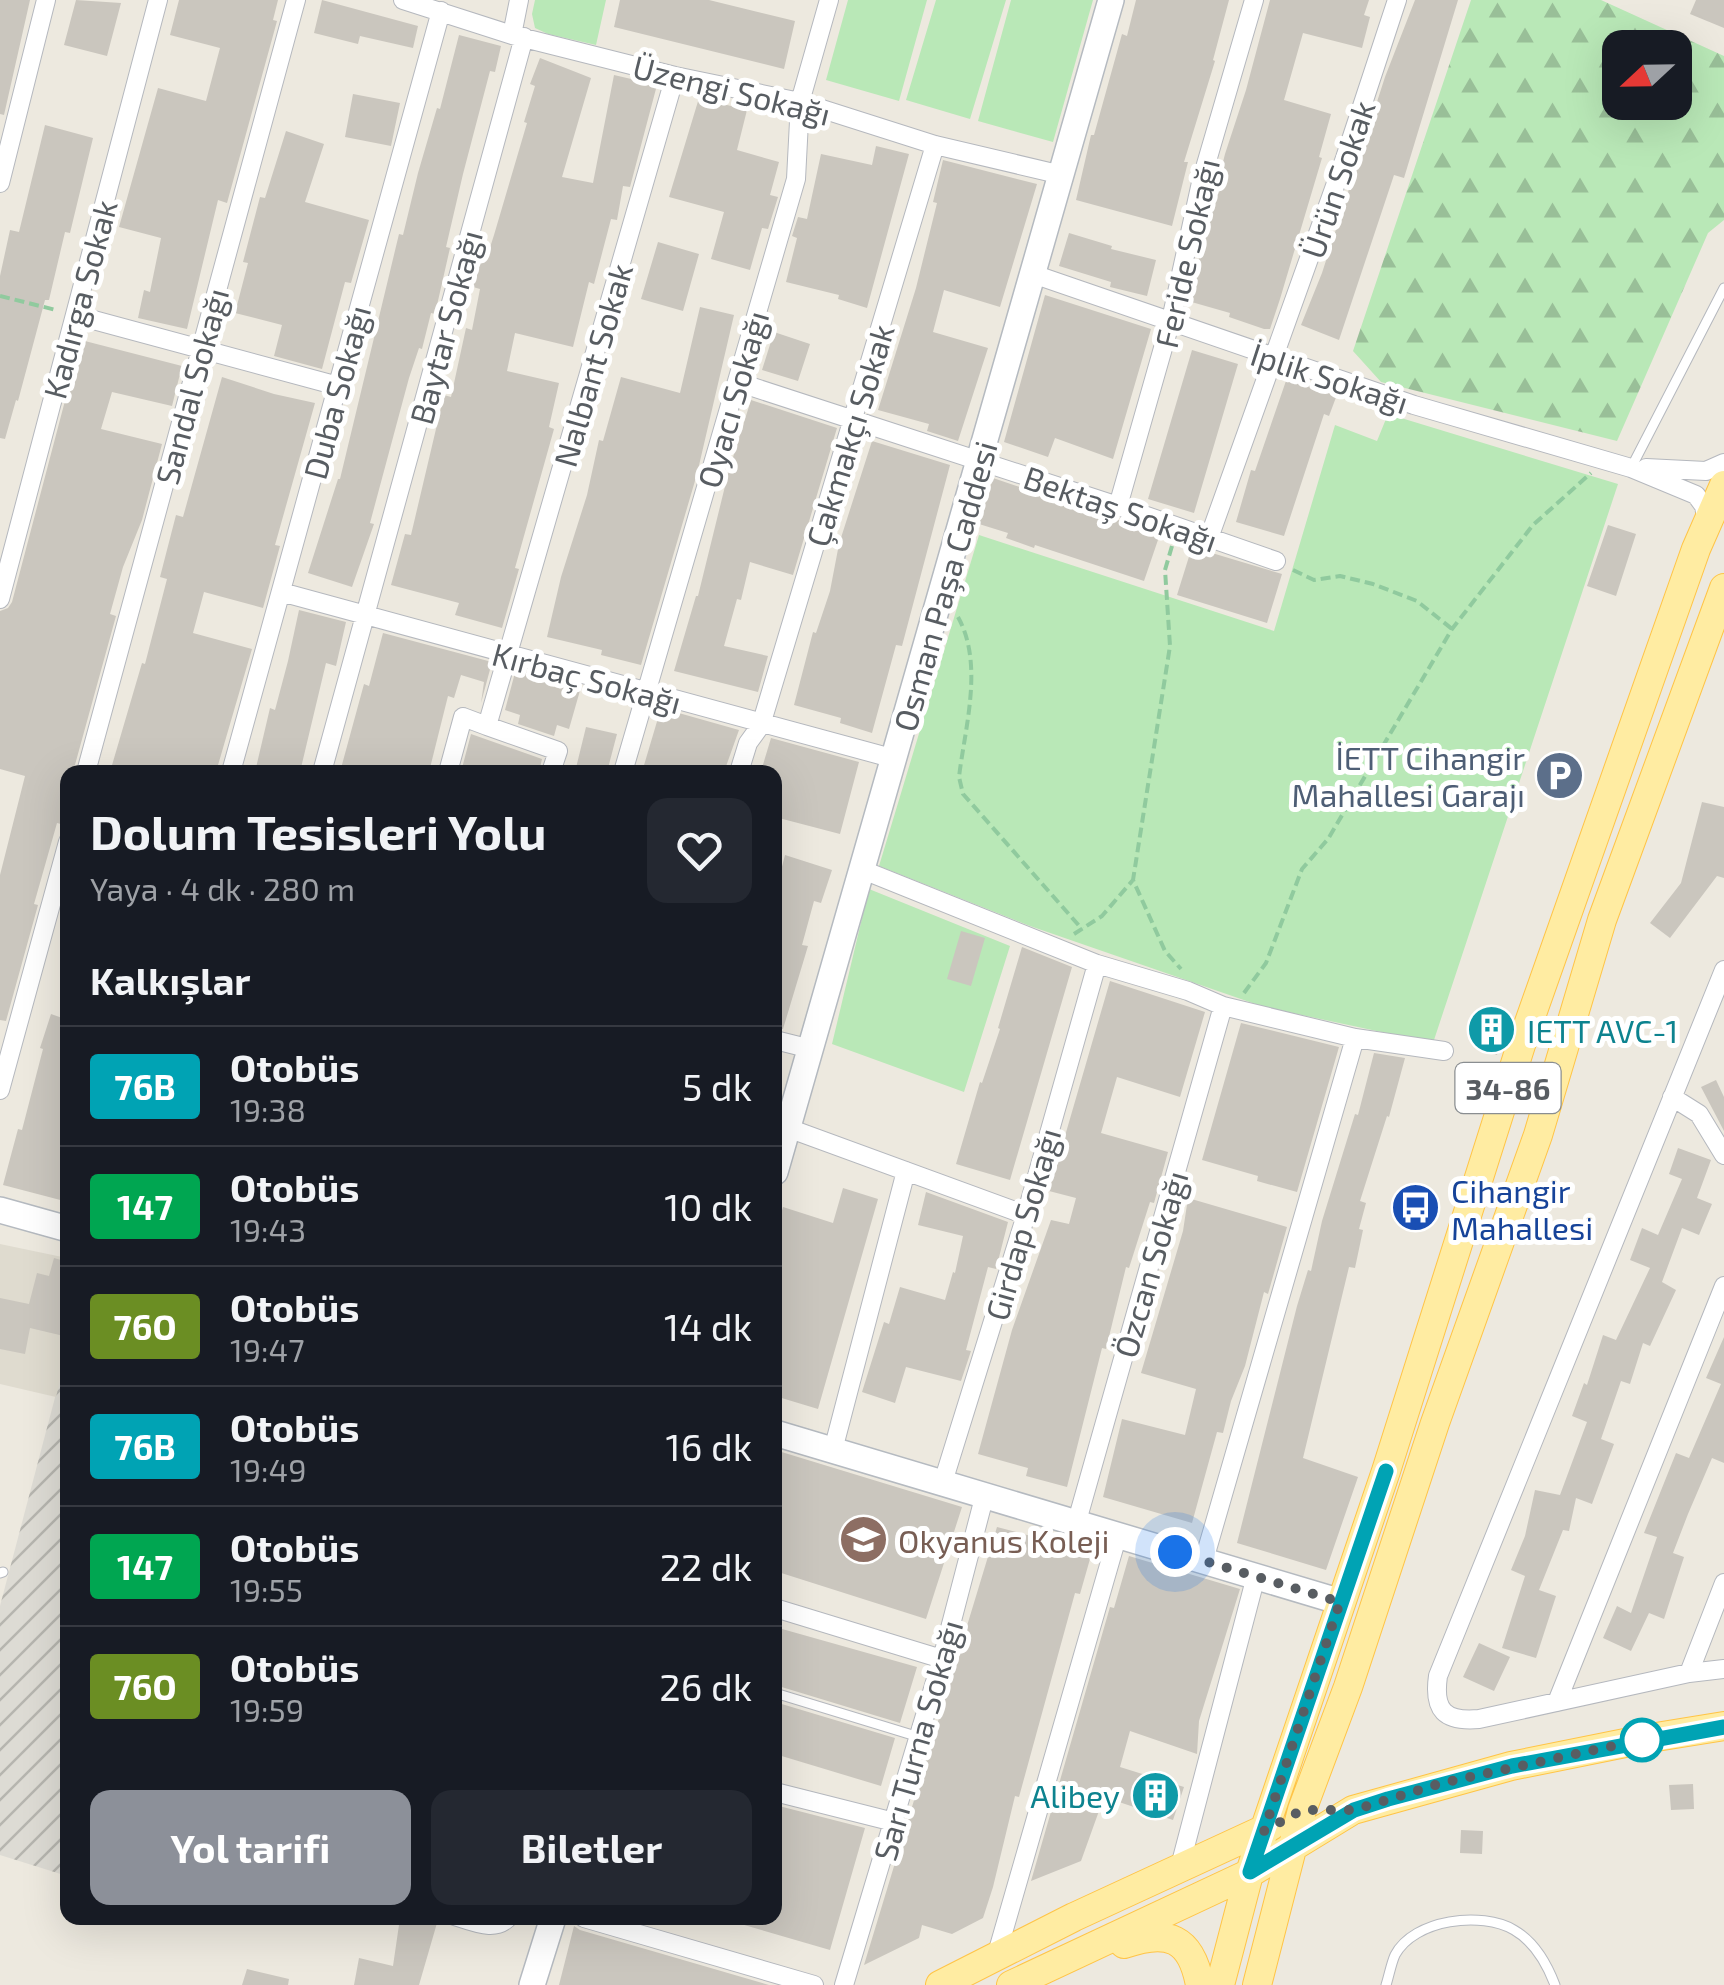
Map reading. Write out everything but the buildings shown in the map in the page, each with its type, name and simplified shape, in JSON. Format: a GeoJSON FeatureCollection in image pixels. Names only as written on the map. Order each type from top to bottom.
{"type":"FeatureCollection","features":[{"type":"Feature","properties":{"kind":"main road","name":"Osman Paşa Caddesi"},"geometry":{"type":"LineString","coordinates":[[782,1142],[1111,0]]}},
{"type":"Feature","properties":{"kind":"main road","name":"34-86"},"geometry":{"type":"LineString","coordinates":[[1220,1985],[1250,1872],[1386,1471],[1522,1046],[1707,523],[1724,485]]}},
{"type":"Feature","properties":{"kind":"main road"},"geometry":{"type":"LineString","coordinates":[[1256,1985],[1302,1810],[1538,1135],[1602,920],[1724,588]]}},
{"type":"Feature","properties":{"kind":"main road"},"geometry":{"type":"LineString","coordinates":[[0,1210],[60,1227]]}},
{"type":"Feature","properties":{"kind":"main road"},"geometry":{"type":"LineString","coordinates":[[782,1435],[1340,1602]]}},
{"type":"Feature","properties":{"kind":"main road"},"geometry":{"type":"LineString","coordinates":[[1015,1983],[1250,1872],[1354,1810],[1512,1766],[1724,1726]]}},
{"type":"Feature","properties":{"kind":"main road"},"geometry":{"type":"LineString","coordinates":[[940,1985],[1302,1810],[1354,1810]]}},
{"type":"Feature","properties":{"kind":"main road"},"geometry":{"type":"LineString","coordinates":[[532,1985],[551,1925]]}},
{"type":"Feature","properties":{"kind":"main road"},"geometry":{"type":"LineString","coordinates":[[1015,1983],[1144,1938],[1165,1936],[1182,1944],[1191,1954],[1200,1985]]}},
{"type":"Feature","properties":{"kind":"street"},"geometry":{"type":"LineString","coordinates":[[0,183],[46,0]]}},
{"type":"Feature","properties":{"kind":"street","name":"Kadırga Sokak"},"geometry":{"type":"LineString","coordinates":[[1,589],[158,0]]}},
{"type":"Feature","properties":{"kind":"street","name":"Sandal Sokağı"},"geometry":{"type":"LineString","coordinates":[[88,765],[296,0]]}},
{"type":"Feature","properties":{"kind":"street","name":"Üzengi Sokağı"},"geometry":{"type":"LineString","coordinates":[[402,0],[518,36],[675,76],[800,102],[935,145],[1062,175]]}},
{"type":"Feature","properties":{"kind":"street","name":"Baytar Sokağı"},"geometry":{"type":"LineString","coordinates":[[324,765],[518,36],[519,0]]}},
{"type":"Feature","properties":{"kind":"street","name":"Oyacı Sokağı"},"geometry":{"type":"LineString","coordinates":[[625,765],[796,179],[800,102],[829,0]]}},
{"type":"Feature","properties":{"kind":"street","name":"Feride Sokağı"},"geometry":{"type":"LineString","coordinates":[[1118,506],[1171,320],[1202,178],[1254,0]]}},
{"type":"Feature","properties":{"kind":"street","name":"Ürün Sokak"},"geometry":{"type":"LineString","coordinates":[[1210,538],[1397,0]]}},
{"type":"Feature","properties":{"kind":"street","name":"Duba Sokağı"},"geometry":{"type":"LineString","coordinates":[[233,765],[441,11]]}},
{"type":"Feature","properties":{"kind":"street","name":"Nalbant Sokak"},"geometry":{"type":"LineString","coordinates":[[487,726],[675,76]]}},
{"type":"Feature","properties":{"kind":"street","name":"Çakmakçı Sokak"},"geometry":{"type":"LineString","coordinates":[[741,765],[748,742],[761,724],[935,145]]}},
{"type":"Feature","properties":{"kind":"street","name":"İplik Sokağı"},"geometry":{"type":"LineString","coordinates":[[1033,274],[1414,406],[1631,468],[1696,495],[1704,506],[1707,523]]}},
{"type":"Feature","properties":{"kind":"street"},"geometry":{"type":"LineString","coordinates":[[75,315],[338,386]]}},
{"type":"Feature","properties":{"kind":"street","name":"Bektaş Sokağı"},"geometry":{"type":"LineString","coordinates":[[737,382],[1118,506],[1276,562]]}},
{"type":"Feature","properties":{"kind":"street","name":"İplik Sokağı"},"geometry":{"type":"LineString","coordinates":[[1631,468],[1706,471],[1724,463]]}},
{"type":"Feature","properties":{"kind":"street","name":"Kırbaç Sokağı"},"geometry":{"type":"LineString","coordinates":[[280,592],[895,759]]}},
{"type":"Feature","properties":{"kind":"street"},"geometry":{"type":"LineString","coordinates":[[450,765],[463,717],[558,751],[554,765]]}},
{"type":"Feature","properties":{"kind":"street"},"geometry":{"type":"LineString","coordinates":[[863,870],[1097,964],[1223,1006],[1355,1038],[1444,1051]]}},
{"type":"Feature","properties":{"kind":"street"},"geometry":{"type":"LineString","coordinates":[[0,1090],[60,871]]}},
{"type":"Feature","properties":{"kind":"street","name":"Girdap Sokağı"},"geometry":{"type":"LineString","coordinates":[[944,1482],[1026,1215],[1097,964]]}},
{"type":"Feature","properties":{"kind":"street"},"geometry":{"type":"LineString","coordinates":[[1724,970],[1438,1676],[1435,1694],[1448,1716],[1460,1721],[1724,1668]]}},
{"type":"Feature","properties":{"kind":"street","name":"Özcan Sokağı"},"geometry":{"type":"LineString","coordinates":[[1076,1522],[1223,1006]]}},
{"type":"Feature","properties":{"kind":"street"},"geometry":{"type":"LineString","coordinates":[[1204,1560],[1355,1038]]}},
{"type":"Feature","properties":{"kind":"street"},"geometry":{"type":"LineString","coordinates":[[782,1042],[810,1049]]}},
{"type":"Feature","properties":{"kind":"street"},"geometry":{"type":"LineString","coordinates":[[1672,1097],[1699,1114],[1724,1155]]}},
{"type":"Feature","properties":{"kind":"street"},"geometry":{"type":"LineString","coordinates":[[782,1149],[906,1171],[1026,1215]]}},
{"type":"Feature","properties":{"kind":"street"},"geometry":{"type":"LineString","coordinates":[[833,1450],[906,1171]]}},
{"type":"Feature","properties":{"kind":"street"},"geometry":{"type":"LineString","coordinates":[[1556,1702],[1724,1286]]}},
{"type":"Feature","properties":{"kind":"street","name":"Sarı Turna Sokağı"},"geometry":{"type":"LineString","coordinates":[[844,1985],[942,1659],[985,1494]]}},
{"type":"Feature","properties":{"kind":"street"},"geometry":{"type":"LineString","coordinates":[[996,1957],[1118,1534]]}},
{"type":"Feature","properties":{"kind":"street"},"geometry":{"type":"LineString","coordinates":[[1179,1870],[1256,1576]]}},
{"type":"Feature","properties":{"kind":"street"},"geometry":{"type":"LineString","coordinates":[[1689,1673],[1724,1583]]}},
{"type":"Feature","properties":{"kind":"street"},"geometry":{"type":"LineString","coordinates":[[782,1610],[942,1659]]}},
{"type":"Feature","properties":{"kind":"street"},"geometry":{"type":"LineString","coordinates":[[782,1794],[894,1822]]}},
{"type":"Feature","properties":{"kind":"street"},"geometry":{"type":"LineString","coordinates":[[608,1925],[814,1985]]}},
{"type":"Feature","properties":{"kind":"lane"},"geometry":{"type":"LineString","coordinates":[[1631,468],[1724,288]]}},
{"type":"Feature","properties":{"kind":"lane"},"geometry":{"type":"LineString","coordinates":[[782,1695],[919,1737]]}},
{"type":"Feature","properties":{"kind":"lane"},"geometry":{"type":"LineString","coordinates":[[1386,1985],[1396,1953],[1419,1932],[1456,1921],[1497,1923],[1514,1930],[1528,1940],[1548,1965],[1555,1985]]}},
{"type":"Feature","properties":{"kind":"lane"},"geometry":{"type":"LineString","coordinates":[[470,1925],[487,1930],[506,1925]]}},
{"type":"Feature","properties":{"kind":"path"},"geometry":{"type":"LineString","coordinates":[[0,296],[75,315]]}},
{"type":"Feature","properties":{"kind":"path"},"geometry":{"type":"LineString","coordinates":[[1223,1006],[1245,992],[1266,964],[1302,869],[1328,839],[1452,629],[1533,525],[1608,461]]}},
{"type":"Feature","properties":{"kind":"path"},"geometry":{"type":"LineString","coordinates":[[1058,948],[1102,916],[1132,880],[1170,646],[1165,570],[1178,527]]}},
{"type":"Feature","properties":{"kind":"path"},"geometry":{"type":"LineString","coordinates":[[1276,562],[1314,580],[1340,576],[1418,601],[1452,629]]}},
{"type":"Feature","properties":{"kind":"path"},"geometry":{"type":"LineString","coordinates":[[941,597],[960,619],[969,640],[972,663],[959,778],[963,794],[1082,928]]}},
{"type":"Feature","properties":{"kind":"path"},"geometry":{"type":"LineString","coordinates":[[1132,880],[1165,951],[1190,978],[1196,994]]}},
{"type":"Feature","properties":{"kind":"shaded area"},"geometry":{"type":"Polygon","coordinates":[[[0,1244],[60,1257],[60,1381],[56,1397],[0,1384],[0,1244]]]}},
{"type":"Feature","properties":{"kind":"shaded area"},"geometry":{"type":"Polygon","coordinates":[[[60,1379],[60,1874],[0,1855],[0,1606],[60,1379]]]}},
{"type":"Feature","properties":{"kind":"green space"},"geometry":{"type":"Polygon","coordinates":[[[535,0],[606,0],[596,45],[535,28],[535,0]]]}},
{"type":"Feature","properties":{"kind":"green space"},"geometry":{"type":"Polygon","coordinates":[[[848,0],[927,0],[899,101],[826,80],[848,0]]]}},
{"type":"Feature","properties":{"kind":"green space"},"geometry":{"type":"Polygon","coordinates":[[[936,0],[1006,0],[970,119],[906,100],[936,0]]]}},
{"type":"Feature","properties":{"kind":"green space"},"geometry":{"type":"Polygon","coordinates":[[[1011,0],[1093,0],[1053,142],[978,121],[1011,0]]]}},
{"type":"Feature","properties":{"kind":"green space"},"geometry":{"type":"Polygon","coordinates":[[[1471,0],[1601,0],[1667,30],[1602,30],[1602,120],[1692,120],[1692,41],[1724,56],[1724,220],[1708,233],[1617,441],[1381,382],[1353,351],[1471,0]]]}},
{"type":"Feature","properties":{"kind":"green space"},"geometry":{"type":"Polygon","coordinates":[[[1388,414],[1618,484],[1433,1043],[1264,1007],[1030,926],[879,866],[979,535],[1274,631],[1335,425],[1377,441],[1388,414]]]}},
{"type":"Feature","properties":{"kind":"green space"},"geometry":{"type":"Polygon","coordinates":[[[869,889],[1010,946],[964,1092],[832,1044],[869,889]]]}},
{"type":"Feature","properties":{"kind":"bus line","name":"76B"},"geometry":{"type":"LineString","coordinates":[[1386,1471],[1250,1872],[1354,1810],[1388,1799],[1512,1766],[1724,1727]]}},
{"type":"Feature","properties":{"kind":"place","name":"İETT Cihangir Mahallesi Garajı"},"geometry":{"type":"Point","coordinates":[1560,775]}},
{"type":"Feature","properties":{"kind":"place","name":"IETT AVC-1"},"geometry":{"type":"Point","coordinates":[1492,1030]}},
{"type":"Feature","properties":{"kind":"place","name":"Cihangir Mahallesi"},"geometry":{"type":"Point","coordinates":[1416,1208]}},
{"type":"Feature","properties":{"kind":"place","name":"Okyanus Koleji"},"geometry":{"type":"Point","coordinates":[863,1540]}},
{"type":"Feature","properties":{"kind":"place","name":"Alibey"},"geometry":{"type":"Point","coordinates":[1155,1795]}},
{"type":"Feature","properties":{"kind":"route"},"geometry":{"type":"LineString","coordinates":[[1175,1552],[1340,1602],[1264,1831],[1302,1810],[1354,1810],[1442,1783],[1650,1738],[1642,1740]]}}]}
